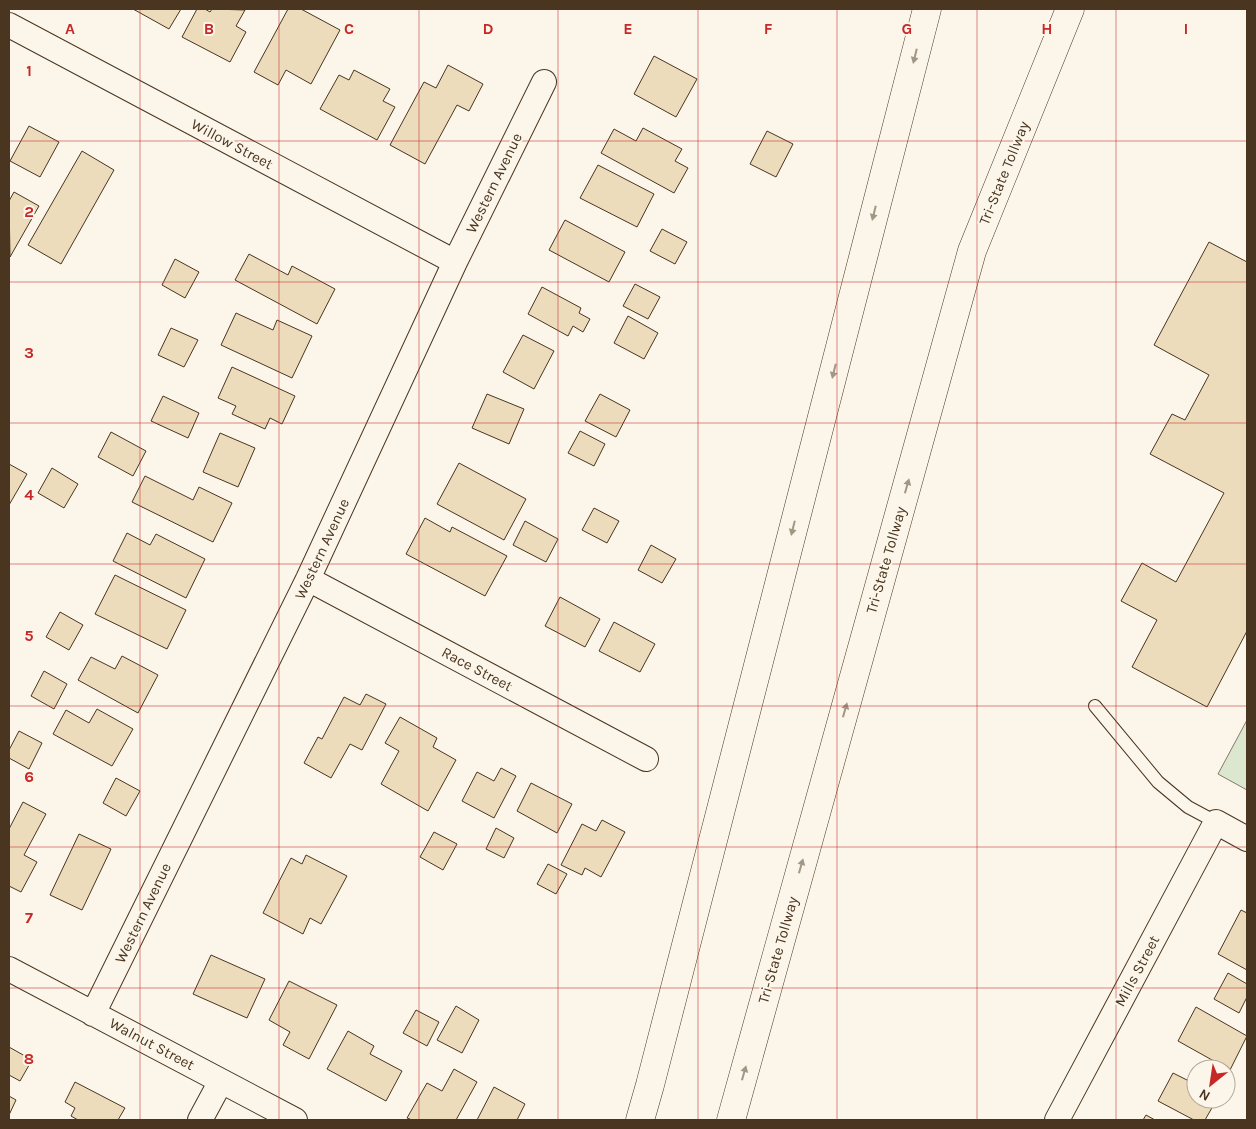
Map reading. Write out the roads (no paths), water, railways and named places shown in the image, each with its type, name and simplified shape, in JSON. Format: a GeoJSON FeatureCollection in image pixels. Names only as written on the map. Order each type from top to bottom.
{"type":"FeatureCollection","features":[{"type":"Feature","properties":{"kind":"highway"},"geometry":{"type":"LineString","coordinates":[[640,1120],[927,9]]}},
{"type":"Feature","properties":{"kind":"highway","name":"Tri-State Tollway"},"geometry":{"type":"LineString","coordinates":[[731,1120],[972,251],[1070,9]]}},
{"type":"Feature","properties":{"kind":"street","name":"Willow Street"},"geometry":{"type":"LineString","coordinates":[[9,26],[455,262]]}},
{"type":"Feature","properties":{"kind":"street","name":"Western Avenue"},"geometry":{"type":"LineString","coordinates":[[93,1014],[308,579],[455,262],[544,82]]}},
{"type":"Feature","properties":{"kind":"street","name":"Race Street"},"geometry":{"type":"LineString","coordinates":[[308,579],[646,759]]}},
{"type":"Feature","properties":{"kind":"street"},"geometry":{"type":"LineString","coordinates":[[1216,822],[1247,839]]}},
{"type":"Feature","properties":{"kind":"street","name":"Mills Street"},"geometry":{"type":"LineString","coordinates":[[1057,1120],[1216,822]]}},
{"type":"Feature","properties":{"kind":"street","name":"Walnut Street"},"geometry":{"type":"LineString","coordinates":[[9,969],[295,1120]]}},
{"type":"Feature","properties":{"kind":"street"},"geometry":{"type":"LineString","coordinates":[[200,1120],[221,1082]]}},
{"type":"Feature","properties":{"kind":"lane"},"geometry":{"type":"LineString","coordinates":[[1095,706],[1158,782],[1188,807],[1216,822]]}}]}
